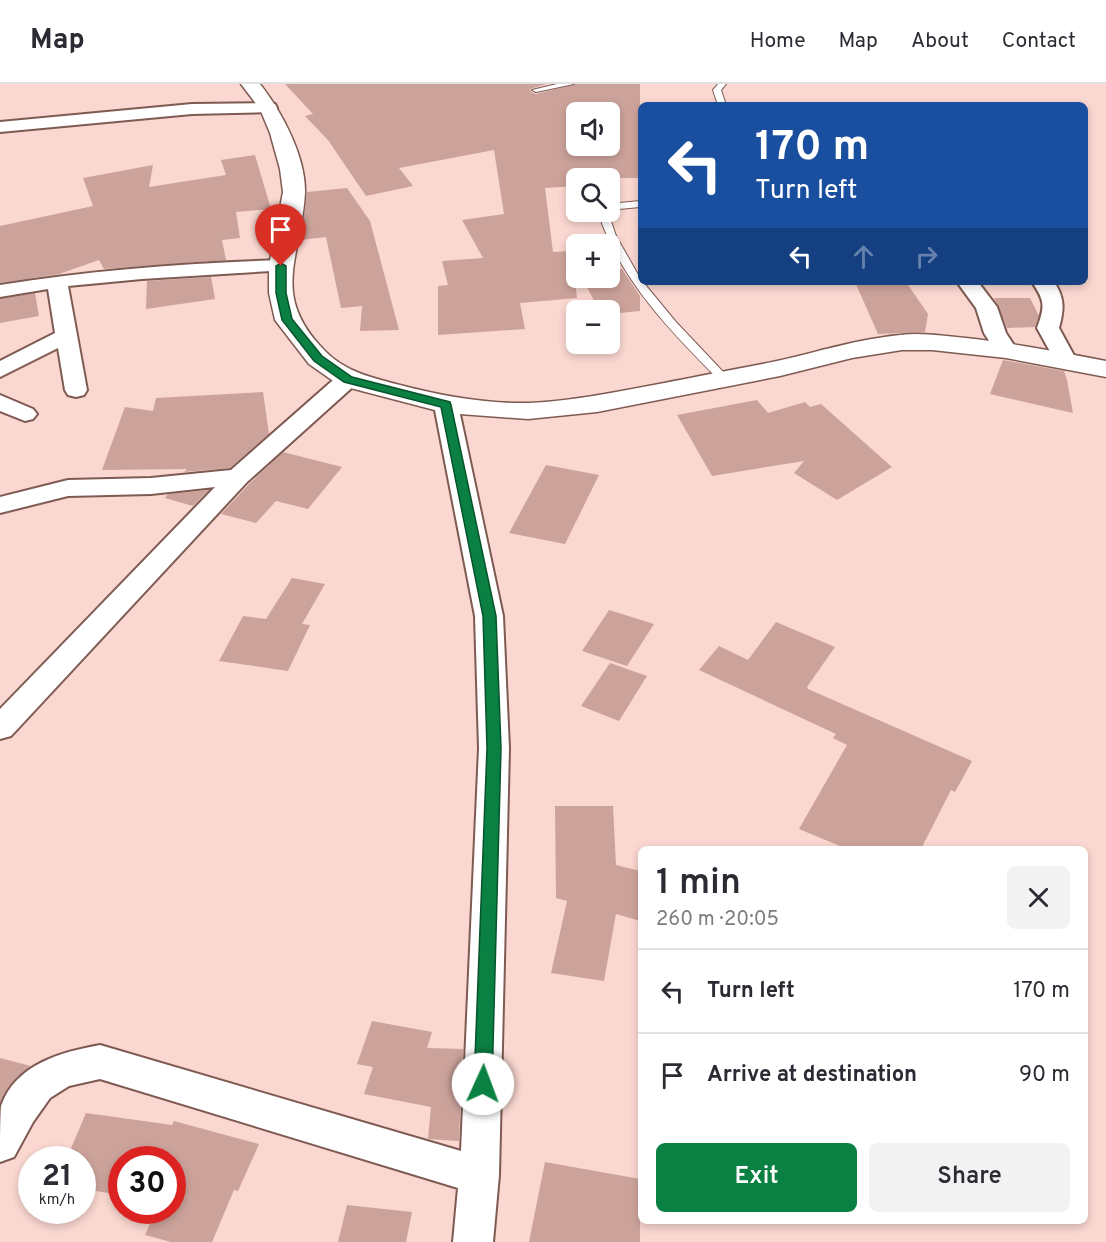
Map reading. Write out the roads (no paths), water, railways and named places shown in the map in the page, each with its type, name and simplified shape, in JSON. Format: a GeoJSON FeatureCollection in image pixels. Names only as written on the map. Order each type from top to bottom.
{"type":"FeatureCollection","features":[{"type":"Feature","properties":{"kind":"street"},"geometry":{"type":"LineString","coordinates":[[250,84],[268,108],[280,133],[291,169],[294,192],[281,266],[281,293],[287,320],[318,358],[348,380],[446,405],[539,410],[597,404],[724,379],[851,350],[902,342],[932,342],[1006,350],[1106,369]]}},
{"type":"Feature","properties":{"kind":"street"},"geometry":{"type":"LineString","coordinates":[[0,127],[192,109],[268,108]]}},
{"type":"Feature","properties":{"kind":"street"},"geometry":{"type":"LineString","coordinates":[[0,291],[57,281],[191,269],[281,266]]}},
{"type":"Feature","properties":{"kind":"street"},"geometry":{"type":"LineString","coordinates":[[57,281],[76,390]]}},
{"type":"Feature","properties":{"kind":"street"},"geometry":{"type":"LineString","coordinates":[[970,285],[986,307],[995,333],[1006,350]]}},
{"type":"Feature","properties":{"kind":"street"},"geometry":{"type":"LineString","coordinates":[[1046,285],[1051,289],[1054,298],[1053,314],[1048,328],[1066,361]]}},
{"type":"Feature","properties":{"kind":"street"},"geometry":{"type":"LineString","coordinates":[[0,370],[67,335]]}},
{"type":"Feature","properties":{"kind":"street"},"geometry":{"type":"LineString","coordinates":[[0,728],[238,477],[348,380]]}},
{"type":"Feature","properties":{"kind":"street"},"geometry":{"type":"LineString","coordinates":[[0,402],[25,414]]}},
{"type":"Feature","properties":{"kind":"street"},"geometry":{"type":"LineString","coordinates":[[446,405],[489,616],[494,748],[479,1175],[473,1242]]}},
{"type":"Feature","properties":{"kind":"street"},"geometry":{"type":"LineString","coordinates":[[0,505],[68,488],[151,486],[238,477]]}},
{"type":"Feature","properties":{"kind":"street"},"geometry":{"type":"LineString","coordinates":[[0,1144],[32,1091],[42,1079],[71,1066],[100,1062],[479,1175]]}},
{"type":"Feature","properties":{"kind":"lane"},"geometry":{"type":"LineString","coordinates":[[536,90],[570,84]]}},
{"type":"Feature","properties":{"kind":"lane"},"geometry":{"type":"LineString","coordinates":[[721,102],[717,90],[722,84]]}},
{"type":"Feature","properties":{"kind":"lane"},"geometry":{"type":"LineString","coordinates":[[620,206],[638,204]]}},
{"type":"Feature","properties":{"kind":"lane"},"geometry":{"type":"LineString","coordinates":[[606,222],[620,255],[638,279]]}},
{"type":"Feature","properties":{"kind":"lane"},"geometry":{"type":"LineString","coordinates":[[642,285],[682,338],[724,379]]}}]}
